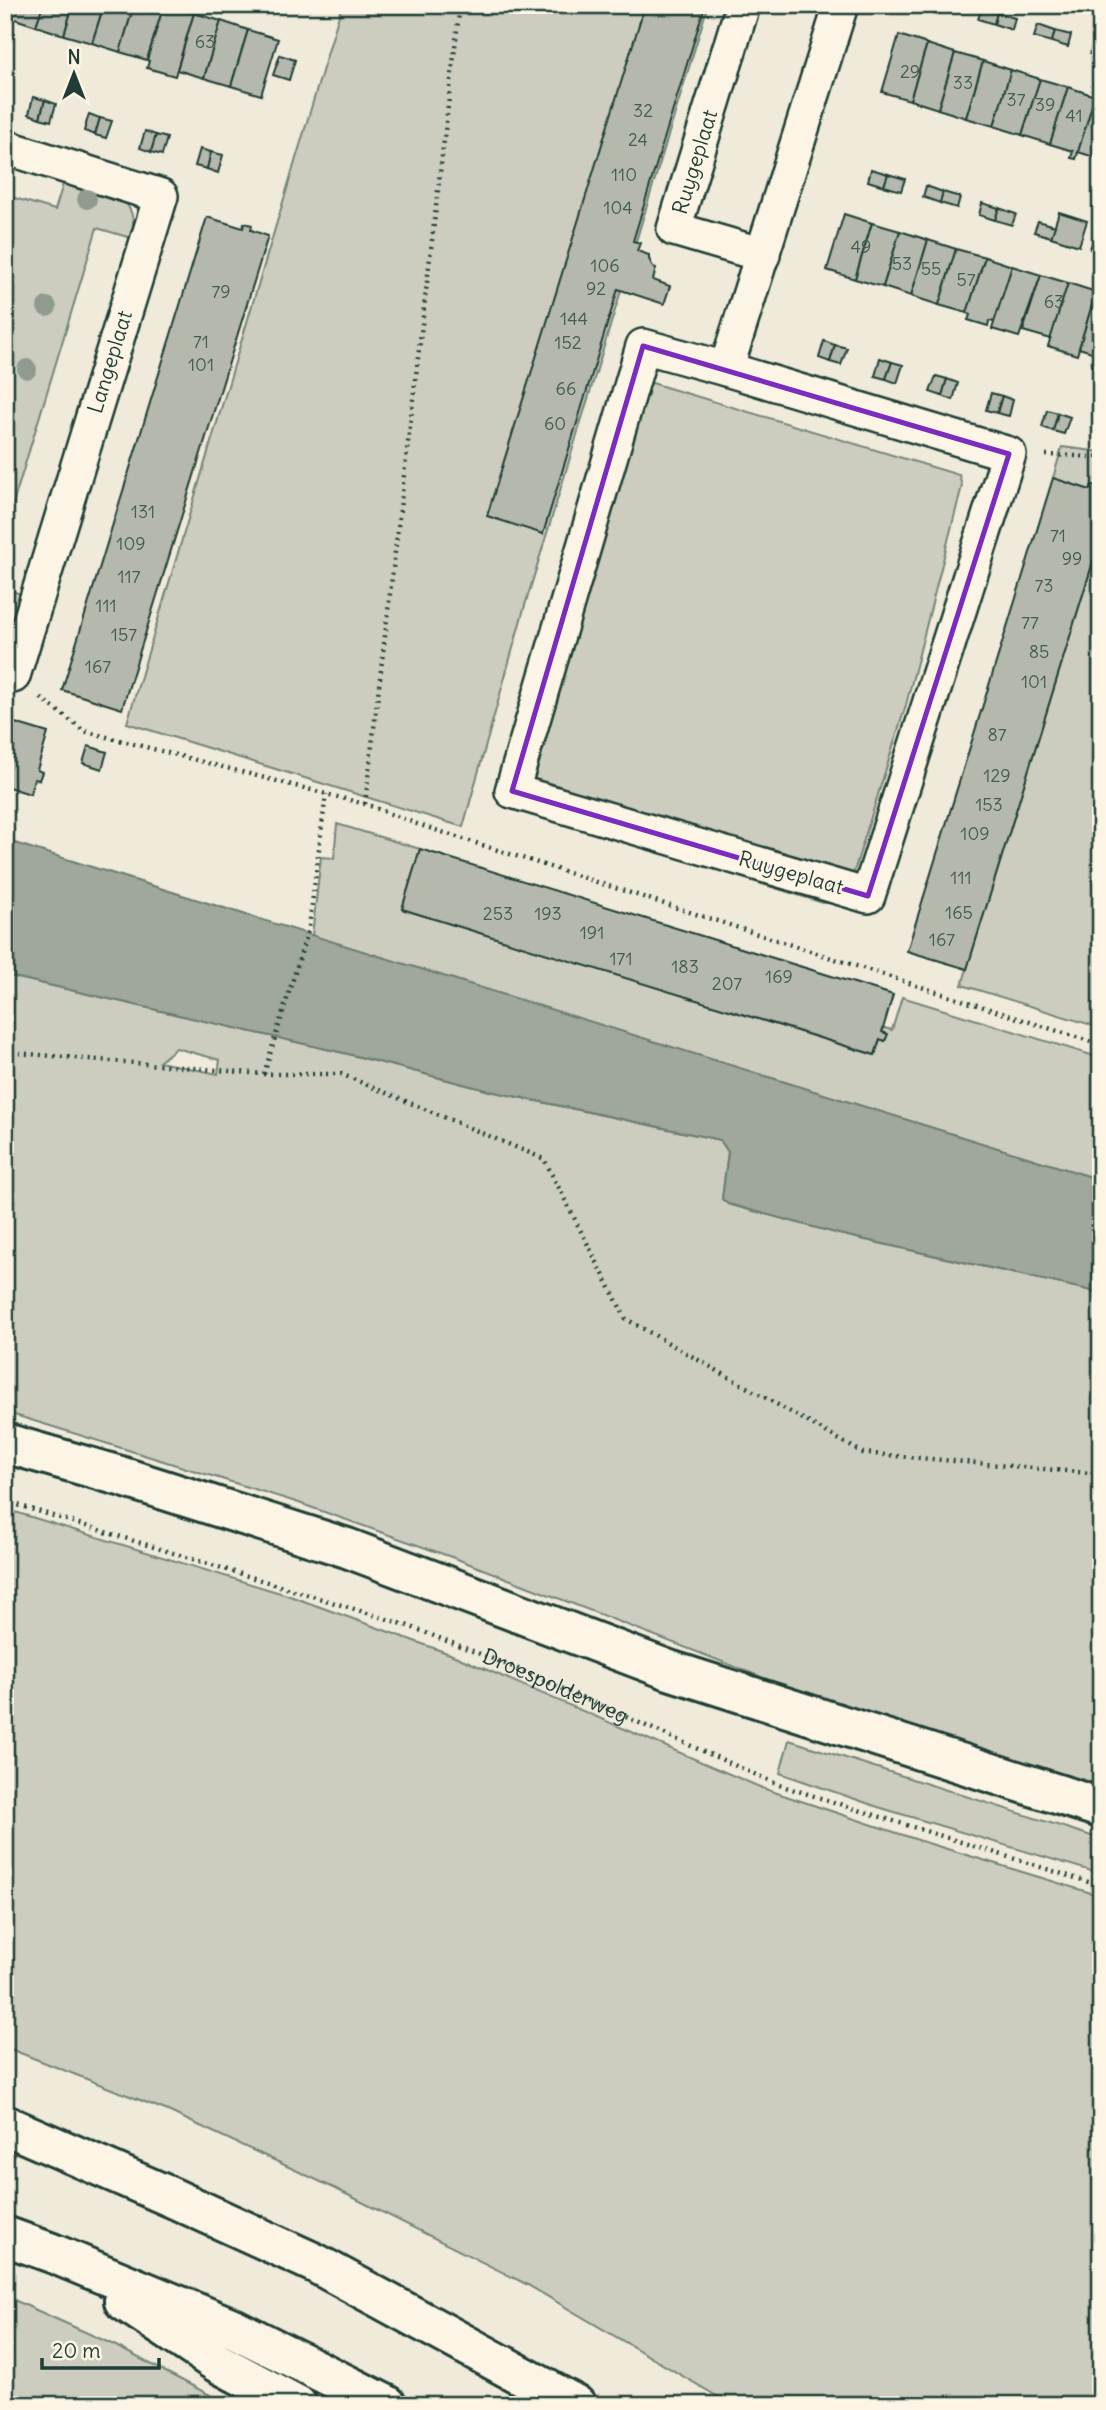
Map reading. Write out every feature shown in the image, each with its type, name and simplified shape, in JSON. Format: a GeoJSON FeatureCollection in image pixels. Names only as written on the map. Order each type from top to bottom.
{"type":"FeatureCollection","features":[{"type":"Feature","properties":{"kind":"main road"},"geometry":{"type":"LineString","coordinates":[[5,1443],[120,1476],[347,1548],[669,1670],[1101,1808]]}},
{"type":"Feature","properties":{"kind":"main road"},"geometry":{"type":"LineString","coordinates":[[5,2125],[315,2263],[576,2405]]}},
{"type":"Feature","properties":{"kind":"main road"},"geometry":{"type":"LineString","coordinates":[[5,2236],[233,2328],[387,2405]]}},
{"type":"Feature","properties":{"kind":"main road"},"geometry":{"type":"LineString","coordinates":[[52,2253],[216,2362],[297,2405]]}},
{"type":"Feature","properties":{"kind":"main road"},"geometry":{"type":"LineString","coordinates":[[486,2358],[559,2405]]}},
{"type":"Feature","properties":{"kind":"street","name":"Ruygeplaat"},"geometry":{"type":"LineString","coordinates":[[743,5],[674,229],[763,255]]}},
{"type":"Feature","properties":{"kind":"street"},"geometry":{"type":"LineString","coordinates":[[726,369],[841,5]]}},
{"type":"Feature","properties":{"kind":"street","name":"Langeplaat"},"geometry":{"type":"LineString","coordinates":[[5,147],[161,196],[9,675]]}},
{"type":"Feature","properties":{"kind":"street","name":"Ruygeplaat"},"geometry":{"type":"LineString","coordinates":[[643,346],[726,369],[1009,454],[867,896],[512,791],[643,346]]}},
{"type":"Feature","properties":{"kind":"path"},"geometry":{"type":"LineString","coordinates":[[365,804],[460,5]]}},
{"type":"Feature","properties":{"kind":"path"},"geometry":{"type":"LineString","coordinates":[[1009,454],[1101,457]]}},
{"type":"Feature","properties":{"kind":"path"},"geometry":{"type":"LineString","coordinates":[[9,675],[84,732],[365,804],[417,824],[1101,1045]]}},
{"type":"Feature","properties":{"kind":"path"},"geometry":{"type":"LineString","coordinates":[[264,1074],[309,927],[326,794]]}},
{"type":"Feature","properties":{"kind":"path"},"geometry":{"type":"LineString","coordinates":[[5,1052],[264,1074],[341,1074],[544,1159],[626,1319],[863,1453],[1101,1474]]}},
{"type":"Feature","properties":{"kind":"path"},"geometry":{"type":"LineString","coordinates":[[1092,1474],[1101,1434]]}},
{"type":"Feature","properties":{"kind":"path","name":"Droespolderweg"},"geometry":{"type":"LineString","coordinates":[[5,1501],[406,1625],[516,1668],[779,1785],[1101,1886]]}},
{"type":"Feature","properties":{"kind":"highlighted area"},"geometry":{"type":"Polygon","coordinates":[[[643,346],[1009,454],[868,896],[512,791],[643,346]]]}},
{"type":"Feature","properties":{"kind":"shaded area"},"geometry":{"type":"Polygon","coordinates":[[[342,5],[708,5],[523,612],[463,827],[127,723],[342,5]]]}},
{"type":"Feature","properties":{"kind":"shaded area"},"geometry":{"type":"Polygon","coordinates":[[[65,178],[108,194],[127,205],[132,216],[132,234],[131,238],[97,228],[5,530],[5,195],[55,210],[65,178]]]}},
{"type":"Feature","properties":{"kind":"shaded area"},"geometry":{"type":"Polygon","coordinates":[[[652,383],[959,475],[962,486],[906,705],[842,903],[823,903],[521,809],[642,386],[652,383]]]}},
{"type":"Feature","properties":{"kind":"shaded area"},"geometry":{"type":"Polygon","coordinates":[[[1062,447],[1101,452],[1101,493],[1098,492],[1099,486],[1092,485],[1090,490],[1053,478],[1062,447]]]}},
{"type":"Feature","properties":{"kind":"shaded area"},"geometry":{"type":"Polygon","coordinates":[[[1101,536],[1101,1028],[962,985],[1101,536]]]}},
{"type":"Feature","properties":{"kind":"shaded area"},"geometry":{"type":"Polygon","coordinates":[[[5,589],[21,594],[11,626],[5,634],[5,589]]]}},
{"type":"Feature","properties":{"kind":"shaded area"},"geometry":{"type":"Polygon","coordinates":[[[337,824],[420,849],[402,909],[874,1055],[880,1039],[885,1041],[887,1034],[882,1032],[884,1028],[892,1030],[902,997],[1101,1058],[1101,1180],[312,936],[321,857],[334,858],[337,824]]]}},
{"type":"Feature","properties":{"kind":"shaded area"},"geometry":{"type":"Polygon","coordinates":[[[5,840],[1101,1180],[1101,1293],[839,1234],[728,1204],[722,1199],[728,1152],[720,1140],[490,1091],[348,1054],[5,975],[5,840]]]}},
{"type":"Feature","properties":{"kind":"shaded area"},"geometry":{"type":"Polygon","coordinates":[[[5,975],[348,1054],[490,1091],[720,1140],[728,1151],[722,1199],[728,1204],[839,1234],[1101,1293],[1101,1785],[954,1741],[772,1681],[457,1559],[296,1502],[5,1412],[5,975]],[[176,1048],[159,1062],[218,1074],[220,1060],[176,1048]]]}},
{"type":"Feature","properties":{"kind":"shaded area"},"geometry":{"type":"Polygon","coordinates":[[[5,1509],[287,1595],[450,1654],[762,1788],[921,1841],[1101,1896],[1101,2405],[732,2405],[526,2284],[334,2188],[168,2111],[5,2047],[5,1509]]]}},
{"type":"Feature","properties":{"kind":"shaded area"},"geometry":{"type":"Polygon","coordinates":[[[789,1740],[1101,1839],[1101,1874],[878,1807],[780,1773],[789,1740]]]}},
{"type":"Feature","properties":{"kind":"shaded area"},"geometry":{"type":"Polygon","coordinates":[[[5,2296],[114,2345],[229,2405],[5,2405],[5,2296]]]}},
{"type":"Feature","properties":{"kind":"building"},"geometry":{"type":"Polygon","coordinates":[[[12,5],[43,5],[36,26],[9,17],[12,5]]]}},
{"type":"Feature","properties":{"kind":"building"},"geometry":{"type":"Polygon","coordinates":[[[43,5],[73,5],[64,35],[36,26],[43,5]]]}},
{"type":"Feature","properties":{"kind":"building"},"geometry":{"type":"Polygon","coordinates":[[[73,5],[104,5],[92,43],[64,35],[73,5]]]}},
{"type":"Feature","properties":{"kind":"building"},"geometry":{"type":"Polygon","coordinates":[[[104,5],[134,5],[120,52],[92,43],[104,5]]]}},
{"type":"Feature","properties":{"kind":"building"},"geometry":{"type":"Polygon","coordinates":[[[134,5],[164,5],[147,60],[120,52],[134,5]]]}},
{"type":"Feature","properties":{"kind":"building"},"geometry":{"type":"Polygon","coordinates":[[[164,5],[194,13],[175,76],[147,68],[164,5]]]}},
{"type":"Feature","properties":{"kind":"building"},"geometry":{"type":"Polygon","coordinates":[[[645,5],[705,5],[633,241],[640,243],[637,251],[649,255],[653,267],[656,268],[653,280],[670,286],[664,304],[618,289],[543,534],[487,516],[645,5]]]}},
{"type":"Feature","properties":{"kind":"building"},"geometry":{"type":"Polygon","coordinates":[[[982,8],[997,13],[994,24],[978,19],[982,8]]]}},
{"type":"Feature","properties":{"kind":"building"},"geometry":{"type":"Polygon","coordinates":[[[194,13],[221,21],[204,78],[177,70],[194,13]]]}},
{"type":"Feature","properties":{"kind":"building"},"geometry":{"type":"Polygon","coordinates":[[[997,13],[1015,18],[1012,30],[994,24],[997,13]]]}},
{"type":"Feature","properties":{"kind":"building"},"geometry":{"type":"Polygon","coordinates":[[[221,21],[248,30],[231,86],[204,78],[221,21]]]}},
{"type":"Feature","properties":{"kind":"building"},"geometry":{"type":"Polygon","coordinates":[[[1038,25],[1055,31],[1052,42],[1034,37],[1038,25]]]}},
{"type":"Feature","properties":{"kind":"building"},"geometry":{"type":"Polygon","coordinates":[[[248,30],[278,39],[261,95],[231,86],[248,30]]]}},
{"type":"Feature","properties":{"kind":"building"},"geometry":{"type":"Polygon","coordinates":[[[1055,31],[1071,35],[1068,47],[1052,42],[1055,31]]]}},
{"type":"Feature","properties":{"kind":"building"},"geometry":{"type":"Polygon","coordinates":[[[899,35],[927,44],[910,100],[882,92],[899,35]]]}},
{"type":"Feature","properties":{"kind":"building"},"geometry":{"type":"Polygon","coordinates":[[[1093,42],[1101,44],[1101,57],[1090,54],[1093,42]]]}},
{"type":"Feature","properties":{"kind":"building"},"geometry":{"type":"Polygon","coordinates":[[[927,44],[955,53],[938,109],[910,100],[927,44]]]}},
{"type":"Feature","properties":{"kind":"building"},"geometry":{"type":"Polygon","coordinates":[[[955,53],[983,61],[966,118],[938,109],[955,53]]]}},
{"type":"Feature","properties":{"kind":"building"},"geometry":{"type":"Polygon","coordinates":[[[280,55],[295,60],[289,80],[273,75],[280,55]]]}},
{"type":"Feature","properties":{"kind":"building"},"geometry":{"type":"Polygon","coordinates":[[[983,61],[1011,70],[994,126],[966,118],[983,61]]]}},
{"type":"Feature","properties":{"kind":"building"},"geometry":{"type":"Polygon","coordinates":[[[1011,70],[1040,79],[1022,135],[994,126],[1011,70]]]}},
{"type":"Feature","properties":{"kind":"building"},"geometry":{"type":"Polygon","coordinates":[[[1040,79],[1068,87],[1050,144],[1022,135],[1040,79]]]}},
{"type":"Feature","properties":{"kind":"building"},"geometry":{"type":"Polygon","coordinates":[[[1068,87],[1095,96],[1076,159],[1071,158],[1073,151],[1050,144],[1068,87]]]}},
{"type":"Feature","properties":{"kind":"building"},"geometry":{"type":"Polygon","coordinates":[[[1095,96],[1101,98],[1101,159],[1078,152],[1095,96]]]}},
{"type":"Feature","properties":{"kind":"building"},"geometry":{"type":"Polygon","coordinates":[[[33,97],[45,100],[40,118],[29,114],[33,97]]]}},
{"type":"Feature","properties":{"kind":"building"},"geometry":{"type":"Polygon","coordinates":[[[45,100],[56,104],[51,121],[40,118],[45,100]]]}},
{"type":"Feature","properties":{"kind":"building"},"geometry":{"type":"Polygon","coordinates":[[[89,114],[100,118],[95,135],[84,131],[89,114]]]}},
{"type":"Feature","properties":{"kind":"building"},"geometry":{"type":"Polygon","coordinates":[[[100,118],[112,121],[106,138],[95,135],[100,118]]]}},
{"type":"Feature","properties":{"kind":"building"},"geometry":{"type":"Polygon","coordinates":[[[145,131],[156,135],[151,152],[140,148],[145,131]]]}},
{"type":"Feature","properties":{"kind":"building"},"geometry":{"type":"Polygon","coordinates":[[[156,135],[167,138],[162,155],[151,152],[156,135]]]}},
{"type":"Feature","properties":{"kind":"building"},"geometry":{"type":"Polygon","coordinates":[[[200,149],[211,152],[207,169],[195,166],[200,149]]]}},
{"type":"Feature","properties":{"kind":"building"},"geometry":{"type":"Polygon","coordinates":[[[211,152],[223,155],[218,173],[207,169],[211,152]]]}},
{"type":"Feature","properties":{"kind":"building"},"geometry":{"type":"Polygon","coordinates":[[[871,169],[888,174],[884,186],[868,181],[871,169]]]}},
{"type":"Feature","properties":{"kind":"building"},"geometry":{"type":"Polygon","coordinates":[[[888,174],[905,179],[901,191],[884,186],[888,174]]]}},
{"type":"Feature","properties":{"kind":"building"},"geometry":{"type":"Polygon","coordinates":[[[926,186],[943,192],[940,203],[923,197],[926,186]]]}},
{"type":"Feature","properties":{"kind":"building"},"geometry":{"type":"Polygon","coordinates":[[[943,192],[960,197],[957,208],[940,203],[943,192]]]}},
{"type":"Feature","properties":{"kind":"building"},"geometry":{"type":"Polygon","coordinates":[[[982,203],[999,208],[995,220],[979,215],[982,203]]]}},
{"type":"Feature","properties":{"kind":"building"},"geometry":{"type":"Polygon","coordinates":[[[999,208],[1016,214],[1012,225],[995,220],[999,208]]]}},
{"type":"Feature","properties":{"kind":"building"},"geometry":{"type":"Polygon","coordinates":[[[1059,212],[1087,221],[1079,246],[1051,237],[1059,212]]]}},
{"type":"Feature","properties":{"kind":"building"},"geometry":{"type":"Polygon","coordinates":[[[844,214],[872,223],[855,279],[827,270],[844,214]]]}},
{"type":"Feature","properties":{"kind":"building"},"geometry":{"type":"Polygon","coordinates":[[[207,217],[243,228],[244,223],[252,225],[251,230],[268,236],[122,709],[62,690],[207,217]]]}},
{"type":"Feature","properties":{"kind":"building"},"geometry":{"type":"Polygon","coordinates":[[[1038,221],[1055,226],[1051,237],[1034,232],[1038,221]]]}},
{"type":"Feature","properties":{"kind":"building"},"geometry":{"type":"Polygon","coordinates":[[[872,223],[900,231],[883,287],[855,279],[872,223]]]}},
{"type":"Feature","properties":{"kind":"building"},"geometry":{"type":"Polygon","coordinates":[[[900,231],[928,240],[911,296],[883,287],[900,231]]]}},
{"type":"Feature","properties":{"kind":"building"},"geometry":{"type":"Polygon","coordinates":[[[1094,238],[1101,240],[1101,253],[1090,249],[1094,238]]]}},
{"type":"Feature","properties":{"kind":"building"},"geometry":{"type":"Polygon","coordinates":[[[928,240],[956,249],[939,305],[911,296],[928,240]]]}},
{"type":"Feature","properties":{"kind":"building"},"geometry":{"type":"Polygon","coordinates":[[[956,249],[985,257],[967,313],[939,305],[956,249]]]}},
{"type":"Feature","properties":{"kind":"building"},"geometry":{"type":"Polygon","coordinates":[[[985,257],[1012,266],[995,322],[989,321],[988,326],[968,320],[970,315],[967,313],[985,257]]]}},
{"type":"Feature","properties":{"kind":"building"},"geometry":{"type":"Polygon","coordinates":[[[1012,266],[1041,275],[1019,337],[992,329],[1012,266]]]}},
{"type":"Feature","properties":{"kind":"building"},"geometry":{"type":"Polygon","coordinates":[[[1041,275],[1068,283],[1051,339],[1023,331],[1041,275]]]}},
{"type":"Feature","properties":{"kind":"building"},"geometry":{"type":"Polygon","coordinates":[[[1068,283],[1096,292],[1077,355],[1048,346],[1068,283]]]}},
{"type":"Feature","properties":{"kind":"building"},"geometry":{"type":"Polygon","coordinates":[[[1096,292],[1101,293],[1101,355],[1079,348],[1096,292]]]}},
{"type":"Feature","properties":{"kind":"building"},"geometry":{"type":"Polygon","coordinates":[[[824,341],[835,345],[830,362],[819,358],[824,341]]]}},
{"type":"Feature","properties":{"kind":"building"},"geometry":{"type":"Polygon","coordinates":[[[835,345],[847,348],[841,365],[830,362],[835,345]]]}},
{"type":"Feature","properties":{"kind":"building"},"geometry":{"type":"Polygon","coordinates":[[[880,358],[892,362],[886,379],[875,376],[880,358]]]}},
{"type":"Feature","properties":{"kind":"building"},"geometry":{"type":"Polygon","coordinates":[[[892,362],[903,365],[897,383],[886,379],[892,362]]]}},
{"type":"Feature","properties":{"kind":"building"},"geometry":{"type":"Polygon","coordinates":[[[936,376],[947,379],[942,396],[930,392],[936,376]]]}},
{"type":"Feature","properties":{"kind":"building"},"geometry":{"type":"Polygon","coordinates":[[[947,379],[958,383],[953,400],[942,396],[947,379]]]}},
{"type":"Feature","properties":{"kind":"building"},"geometry":{"type":"Polygon","coordinates":[[[991,393],[1002,396],[997,413],[986,410],[991,393]]]}},
{"type":"Feature","properties":{"kind":"building"},"geometry":{"type":"Polygon","coordinates":[[[1002,396],[1013,400],[1009,416],[997,413],[1002,396]]]}},
{"type":"Feature","properties":{"kind":"building"},"geometry":{"type":"Polygon","coordinates":[[[1047,410],[1058,413],[1053,431],[1042,427],[1047,410]]]}},
{"type":"Feature","properties":{"kind":"building"},"geometry":{"type":"Polygon","coordinates":[[[1058,413],[1070,417],[1064,434],[1053,431],[1058,413]]]}},
{"type":"Feature","properties":{"kind":"building"},"geometry":{"type":"Polygon","coordinates":[[[1053,478],[1090,490],[1092,485],[1099,486],[1101,536],[967,969],[907,951],[1053,478]]]}},
{"type":"Feature","properties":{"kind":"building"},"geometry":{"type":"Polygon","coordinates":[[[5,720],[48,733],[37,770],[42,772],[39,780],[34,779],[30,794],[5,786],[5,720]]]}},
{"type":"Feature","properties":{"kind":"building"},"geometry":{"type":"Polygon","coordinates":[[[88,746],[107,752],[102,769],[83,763],[88,746]]]}},
{"type":"Feature","properties":{"kind":"building"},"geometry":{"type":"Polygon","coordinates":[[[420,849],[893,995],[882,1032],[888,1034],[885,1041],[880,1039],[875,1055],[402,909],[420,849]]]}}]}
